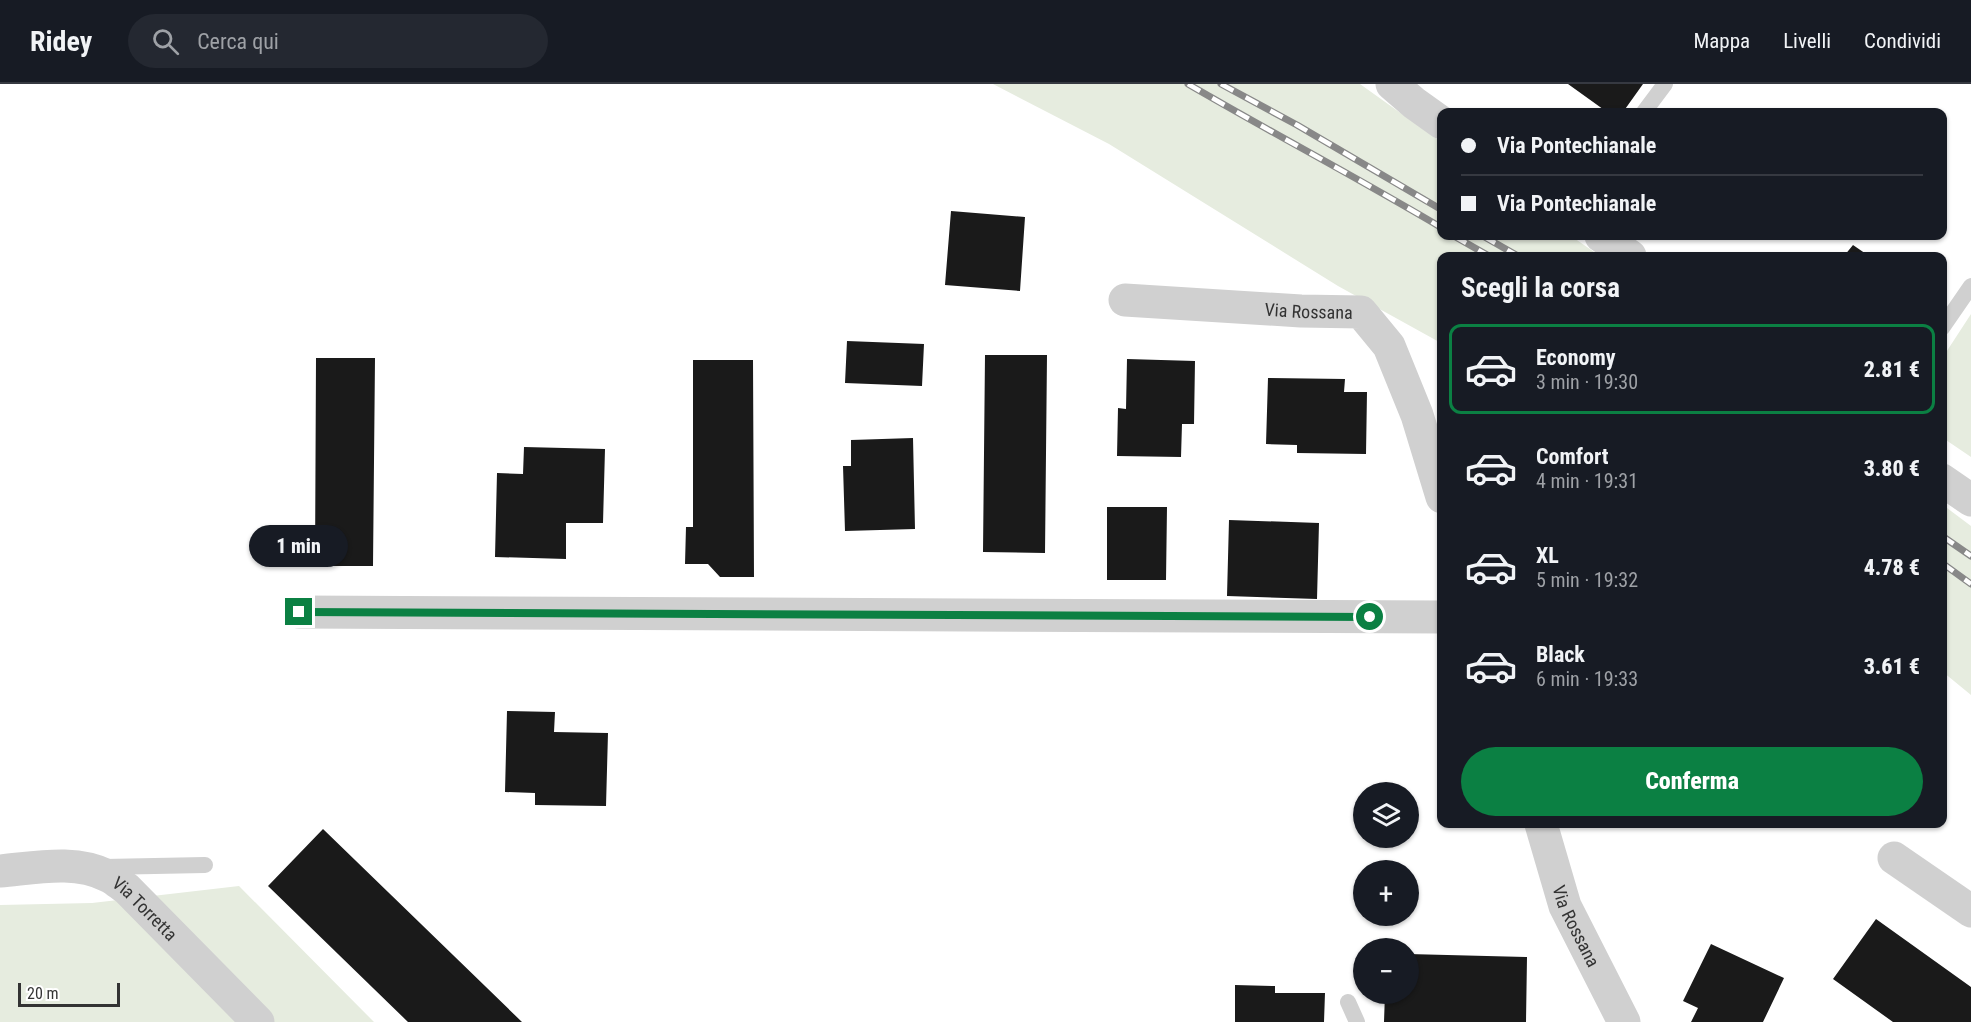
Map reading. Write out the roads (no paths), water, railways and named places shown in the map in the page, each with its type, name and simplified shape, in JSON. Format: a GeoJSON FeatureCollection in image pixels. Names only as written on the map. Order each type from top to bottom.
{"type":"FeatureCollection","features":[{"type":"Feature","properties":{"kind":"street"},"geometry":{"type":"LineString","coordinates":[[1392,84],[1437,119]]}},
{"type":"Feature","properties":{"kind":"street"},"geometry":{"type":"LineString","coordinates":[[1607,240],[1624,252]]}},
{"type":"Feature","properties":{"kind":"street","name":"Via Rossana"},"geometry":{"type":"LineString","coordinates":[[1125,300],[1301,311],[1361,312],[1389,346],[1417,415],[1437,481]]}},
{"type":"Feature","properties":{"kind":"street"},"geometry":{"type":"LineString","coordinates":[[1947,483],[1971,500]]}},
{"type":"Feature","properties":{"kind":"street"},"geometry":{"type":"LineString","coordinates":[[299,612],[1437,617]]}},
{"type":"Feature","properties":{"kind":"street","name":"Via Rossana"},"geometry":{"type":"LineString","coordinates":[[1541,828],[1565,906],[1624,1022]]}},
{"type":"Feature","properties":{"kind":"street"},"geometry":{"type":"LineString","coordinates":[[1894,858],[1971,911]]}},
{"type":"Feature","properties":{"kind":"street","name":"Via Torretta"},"geometry":{"type":"LineString","coordinates":[[0,871],[64,866],[87,867],[109,876],[127,890],[258,1022]]}},
{"type":"Feature","properties":{"kind":"lane"},"geometry":{"type":"LineString","coordinates":[[1647,108],[1665,84]]}},
{"type":"Feature","properties":{"kind":"lane"},"geometry":{"type":"LineString","coordinates":[[1947,321],[1971,286]]}},
{"type":"Feature","properties":{"kind":"lane"},"geometry":{"type":"LineString","coordinates":[[87,867],[205,865]]}},
{"type":"Feature","properties":{"kind":"lane"},"geometry":{"type":"LineString","coordinates":[[1348,1002],[1357,1022]]}},
{"type":"Feature","properties":{"kind":"railway"},"geometry":{"type":"LineString","coordinates":[[1188,84],[1437,225]]}},
{"type":"Feature","properties":{"kind":"railway"},"geometry":{"type":"LineString","coordinates":[[1221,84],[1297,125],[1437,207]]}},
{"type":"Feature","properties":{"kind":"railway"},"geometry":{"type":"LineString","coordinates":[[1461,240],[1482,252]]}},
{"type":"Feature","properties":{"kind":"railway"},"geometry":{"type":"LineString","coordinates":[[1490,240],[1511,252]]}},
{"type":"Feature","properties":{"kind":"railway"},"geometry":{"type":"LineString","coordinates":[[1947,539],[1971,556]]}},
{"type":"Feature","properties":{"kind":"railway"},"geometry":{"type":"LineString","coordinates":[[1947,567],[1971,584]]}}]}
